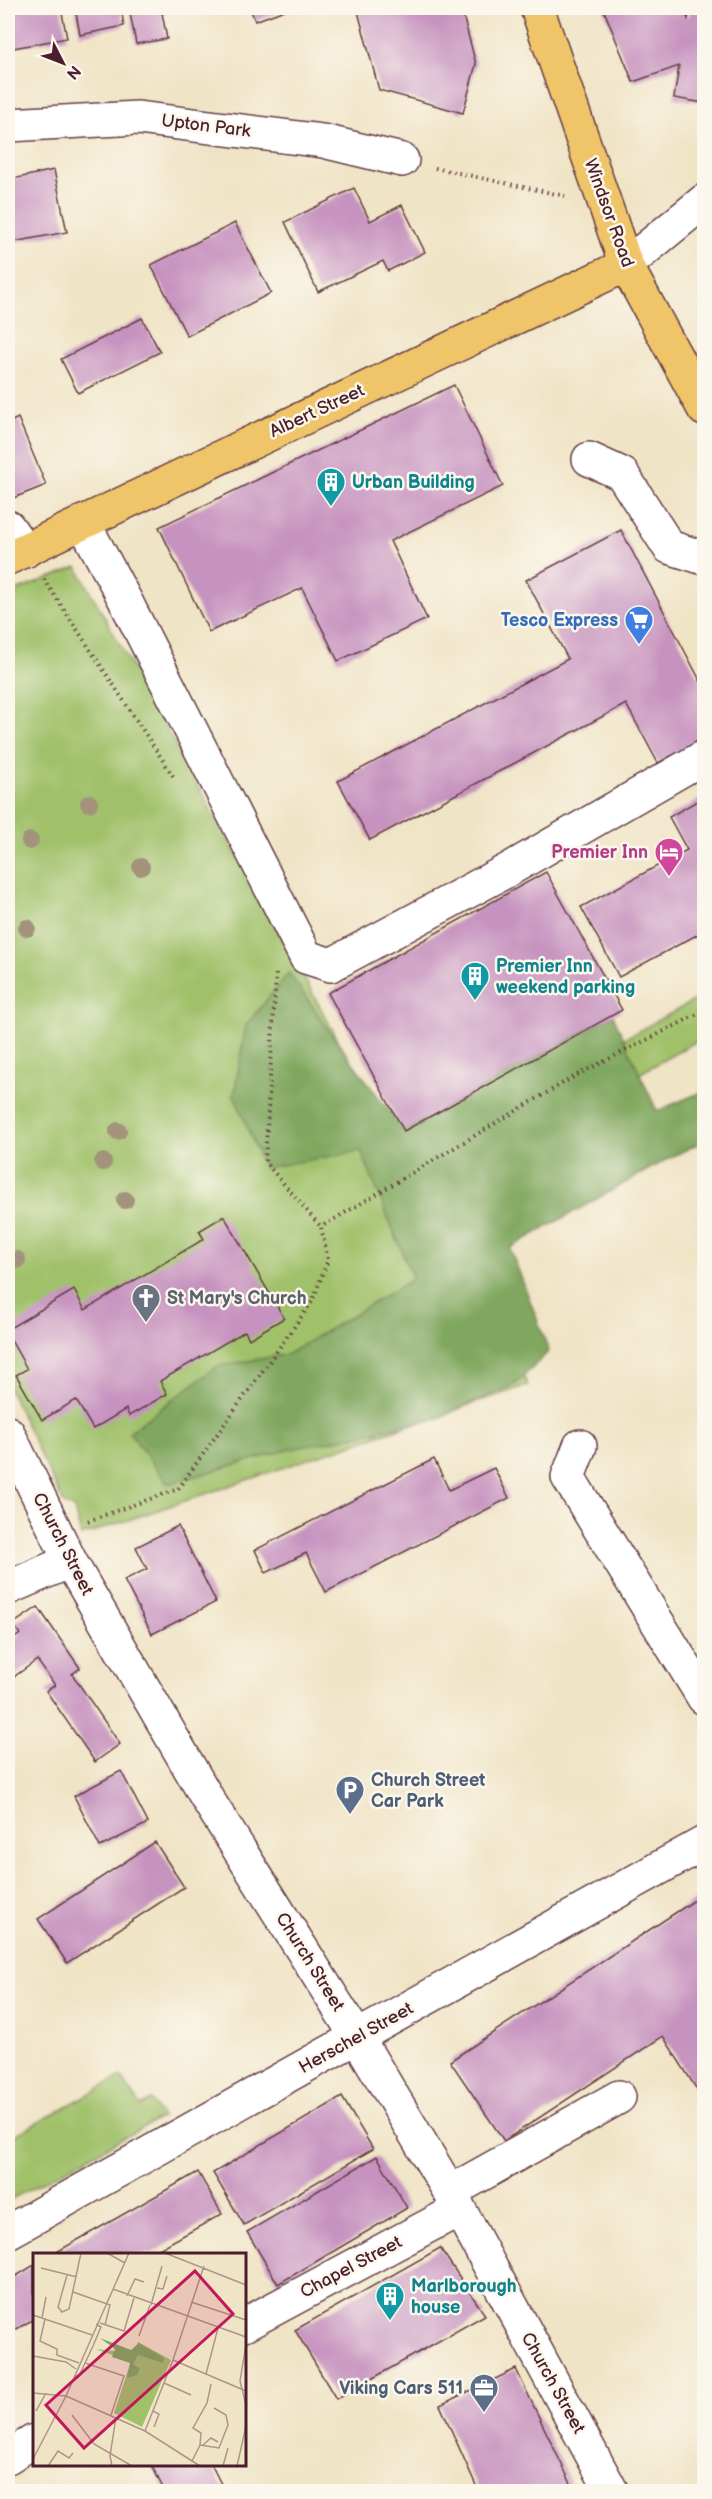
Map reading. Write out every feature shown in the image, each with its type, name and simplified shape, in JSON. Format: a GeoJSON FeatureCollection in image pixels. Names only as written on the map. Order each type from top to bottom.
{"type":"FeatureCollection","features":[{"type":"Feature","properties":{"kind":"main road","name":"Windsor Road"},"geometry":{"type":"LineString","coordinates":[[537,8],[626,265],[705,409]]}},
{"type":"Feature","properties":{"kind":"main road","name":"Albert Street"},"geometry":{"type":"LineString","coordinates":[[13,545],[83,522],[626,265]]}},
{"type":"Feature","properties":{"kind":"street","name":"Upton Park"},"geometry":{"type":"LineString","coordinates":[[8,125],[138,118],[323,141],[402,160]]}},
{"type":"Feature","properties":{"kind":"street"},"geometry":{"type":"LineString","coordinates":[[626,265],[705,201]]}},
{"type":"Feature","properties":{"kind":"street"},"geometry":{"type":"LineString","coordinates":[[589,459],[622,474],[669,547],[704,558]]}},
{"type":"Feature","properties":{"kind":"street"},"geometry":{"type":"LineString","coordinates":[[83,522],[130,608],[306,957],[331,965],[508,870],[705,756]]}},
{"type":"Feature","properties":{"kind":"street","name":"Church Street"},"geometry":{"type":"LineString","coordinates":[[8,1433],[70,1561],[210,1803],[357,2037],[454,2201],[612,2492]]}},
{"type":"Feature","properties":{"kind":"street"},"geometry":{"type":"LineString","coordinates":[[580,1446],[568,1477],[705,1698]]}},
{"type":"Feature","properties":{"kind":"street"},"geometry":{"type":"LineString","coordinates":[[8,1588],[70,1561]]}},
{"type":"Feature","properties":{"kind":"street","name":"Herschel Street"},"geometry":{"type":"LineString","coordinates":[[8,2232],[705,1843]]}},
{"type":"Feature","properties":{"kind":"street","name":"Chapel Street"},"geometry":{"type":"LineString","coordinates":[[246,2324],[454,2201],[619,2097]]}},
{"type":"Feature","properties":{"kind":"street"},"geometry":{"type":"LineString","coordinates":[[8,2457],[33,2441]]}},
{"type":"Feature","properties":{"kind":"path"},"geometry":{"type":"LineString","coordinates":[[402,160],[605,206]]}},
{"type":"Feature","properties":{"kind":"path"},"geometry":{"type":"LineString","coordinates":[[13,545],[173,778]]}},
{"type":"Feature","properties":{"kind":"path"},"geometry":{"type":"LineString","coordinates":[[82,1524],[178,1489],[312,1302],[328,1260],[321,1227],[264,1162],[277,968]]}},
{"type":"Feature","properties":{"kind":"path"},"geometry":{"type":"LineString","coordinates":[[321,1227],[575,1076],[705,1011]]}},
{"type":"Feature","properties":{"kind":"green space"},"geometry":{"type":"Polygon","coordinates":[[[77,567],[404,1159],[704,995],[704,1037],[609,1091],[458,1253],[528,1385],[81,1536],[74,1509],[64,1504],[8,1387],[8,594],[77,567]]]}},
{"type":"Feature","properties":{"kind":"green space"},"geometry":{"type":"Polygon","coordinates":[[[289,973],[404,1131],[613,1015],[657,1111],[704,1091],[704,1141],[669,1158],[510,1248],[549,1351],[517,1383],[436,1419],[287,1450],[168,1484],[129,1432],[218,1366],[288,1354],[413,1279],[361,1151],[264,1168],[234,1095],[246,1025],[289,973]]]}},
{"type":"Feature","properties":{"kind":"green space"},"geometry":{"type":"Polygon","coordinates":[[[121,2076],[141,2106],[151,2100],[162,2117],[8,2201],[8,2139],[121,2076]]]}},
{"type":"Feature","properties":{"kind":"building"},"geometry":{"type":"Polygon","coordinates":[[[8,8],[61,8],[67,38],[8,49],[8,8]]]}},
{"type":"Feature","properties":{"kind":"building"},"geometry":{"type":"Polygon","coordinates":[[[75,8],[121,8],[124,26],[80,35],[75,8]]]}},
{"type":"Feature","properties":{"kind":"building"},"geometry":{"type":"Polygon","coordinates":[[[129,8],[178,8],[178,10],[162,13],[167,39],[136,44],[129,8]]]}},
{"type":"Feature","properties":{"kind":"building"},"geometry":{"type":"Polygon","coordinates":[[[250,8],[290,8],[255,21],[250,8]]]}},
{"type":"Feature","properties":{"kind":"building"},"geometry":{"type":"Polygon","coordinates":[[[357,8],[461,8],[476,64],[463,113],[379,90],[357,8]]]}},
{"type":"Feature","properties":{"kind":"building"},"geometry":{"type":"Polygon","coordinates":[[[603,8],[683,8],[688,19],[690,8],[704,8],[704,103],[674,98],[679,66],[633,82],[603,8]]]}},
{"type":"Feature","properties":{"kind":"building"},"geometry":{"type":"Polygon","coordinates":[[[54,170],[67,232],[8,243],[8,180],[54,170]]]}},
{"type":"Feature","properties":{"kind":"building"},"geometry":{"type":"Polygon","coordinates":[[[354,188],[370,221],[402,205],[425,252],[388,271],[383,261],[318,292],[285,222],[354,188]]]}},
{"type":"Feature","properties":{"kind":"building"},"geometry":{"type":"Polygon","coordinates":[[[235,223],[271,293],[187,336],[151,265],[235,223]]]}},
{"type":"Feature","properties":{"kind":"building"},"geometry":{"type":"Polygon","coordinates":[[[142,318],[160,352],[78,393],[61,359],[142,318]]]}},
{"type":"Feature","properties":{"kind":"building","name":"Urban Building"},"geometry":{"type":"Polygon","coordinates":[[[454,385],[503,486],[390,541],[427,619],[338,661],[302,588],[209,632],[159,527],[454,385]]]}},
{"type":"Feature","properties":{"kind":"building"},"geometry":{"type":"Polygon","coordinates":[[[18,418],[46,485],[11,499],[8,492],[8,423],[18,418]]]}},
{"type":"Feature","properties":{"kind":"building"},"geometry":{"type":"Polygon","coordinates":[[[621,530],[704,688],[704,739],[658,763],[626,704],[370,840],[338,781],[568,659],[526,580],[621,530]]]}},
{"type":"Feature","properties":{"kind":"building","name":"Premier Inn"},"geometry":{"type":"Polygon","coordinates":[[[704,797],[704,931],[619,977],[581,907],[687,850],[669,817],[704,797]]]}},
{"type":"Feature","properties":{"kind":"building","name":"Premier Inn weekend parking"},"geometry":{"type":"Polygon","coordinates":[[[546,872],[622,1010],[404,1131],[328,993],[546,872]]]}},
{"type":"Feature","properties":{"kind":"building","name":"St Mary's Church"},"geometry":{"type":"Polygon","coordinates":[[[224,1216],[284,1318],[249,1339],[245,1331],[160,1381],[167,1394],[129,1416],[126,1409],[93,1429],[76,1400],[42,1420],[16,1375],[27,1369],[8,1335],[8,1329],[74,1290],[85,1310],[204,1239],[199,1231],[224,1216]]]}},
{"type":"Feature","properties":{"kind":"building"},"geometry":{"type":"Polygon","coordinates":[[[434,1459],[449,1490],[494,1468],[509,1498],[326,1592],[306,1553],[266,1573],[255,1550],[434,1459]]]}},
{"type":"Feature","properties":{"kind":"building"},"geometry":{"type":"Polygon","coordinates":[[[178,1526],[216,1602],[152,1634],[124,1580],[147,1569],[136,1547],[178,1526]]]}},
{"type":"Feature","properties":{"kind":"building"},"geometry":{"type":"Polygon","coordinates":[[[38,1607],[80,1668],[72,1674],[120,1744],[95,1762],[46,1691],[55,1685],[37,1660],[8,1681],[8,1643],[20,1634],[13,1624],[38,1607]]]}},
{"type":"Feature","properties":{"kind":"building"},"geometry":{"type":"Polygon","coordinates":[[[121,1771],[148,1823],[100,1847],[74,1796],[121,1771]]]}},
{"type":"Feature","properties":{"kind":"building"},"geometry":{"type":"Polygon","coordinates":[[[155,1842],[184,1887],[67,1963],[38,1919],[155,1842]]]}},
{"type":"Feature","properties":{"kind":"building"},"geometry":{"type":"Polygon","coordinates":[[[704,1894],[704,2094],[701,2096],[663,2036],[504,2141],[450,2061],[704,1894]]]}},
{"type":"Feature","properties":{"kind":"building"},"geometry":{"type":"Polygon","coordinates":[[[342,2097],[373,2149],[244,2225],[213,2173],[342,2097]]]}},
{"type":"Feature","properties":{"kind":"building"},"geometry":{"type":"Polygon","coordinates":[[[377,2156],[407,2208],[278,2284],[247,2232],[377,2156]]]}},
{"type":"Feature","properties":{"kind":"building"},"geometry":{"type":"Polygon","coordinates":[[[198,2172],[222,2214],[152,2253],[55,2253],[198,2172]]]}},
{"type":"Feature","properties":{"kind":"building","name":"Marlborough house"},"geometry":{"type":"Polygon","coordinates":[[[440,2248],[485,2315],[336,2399],[295,2330],[440,2248]]]}},
{"type":"Feature","properties":{"kind":"building"},"geometry":{"type":"Polygon","coordinates":[[[33,2266],[33,2320],[8,2334],[8,2281],[33,2266]]]}},
{"type":"Feature","properties":{"kind":"building"},"geometry":{"type":"Polygon","coordinates":[[[516,2369],[575,2492],[479,2492],[440,2405],[516,2369]]]}},
{"type":"Feature","properties":{"kind":"building"},"geometry":{"type":"Polygon","coordinates":[[[152,2466],[212,2466],[225,2492],[165,2492],[152,2466]]]}},
{"type":"Feature","properties":{"kind":"place","name":"Urban Building"},"geometry":{"type":"Point","coordinates":[331,508]}},
{"type":"Feature","properties":{"kind":"place","name":"Tesco Express"},"geometry":{"type":"Point","coordinates":[639,646]}},
{"type":"Feature","properties":{"kind":"place","name":"Premier Inn"},"geometry":{"type":"Point","coordinates":[669,878]}},
{"type":"Feature","properties":{"kind":"place","name":"Premier Inn weekend parking"},"geometry":{"type":"Point","coordinates":[475,1002]}},
{"type":"Feature","properties":{"kind":"place","name":"St Mary's Church"},"geometry":{"type":"Point","coordinates":[146,1324]}},
{"type":"Feature","properties":{"kind":"place","name":"Church Street Car Park"},"geometry":{"type":"Point","coordinates":[350,1816]}},
{"type":"Feature","properties":{"kind":"place","name":"Marlborough house"},"geometry":{"type":"Point","coordinates":[390,2322]}},
{"type":"Feature","properties":{"kind":"place","name":"Viking Cars 511"},"geometry":{"type":"Point","coordinates":[484,2414]}}]}
